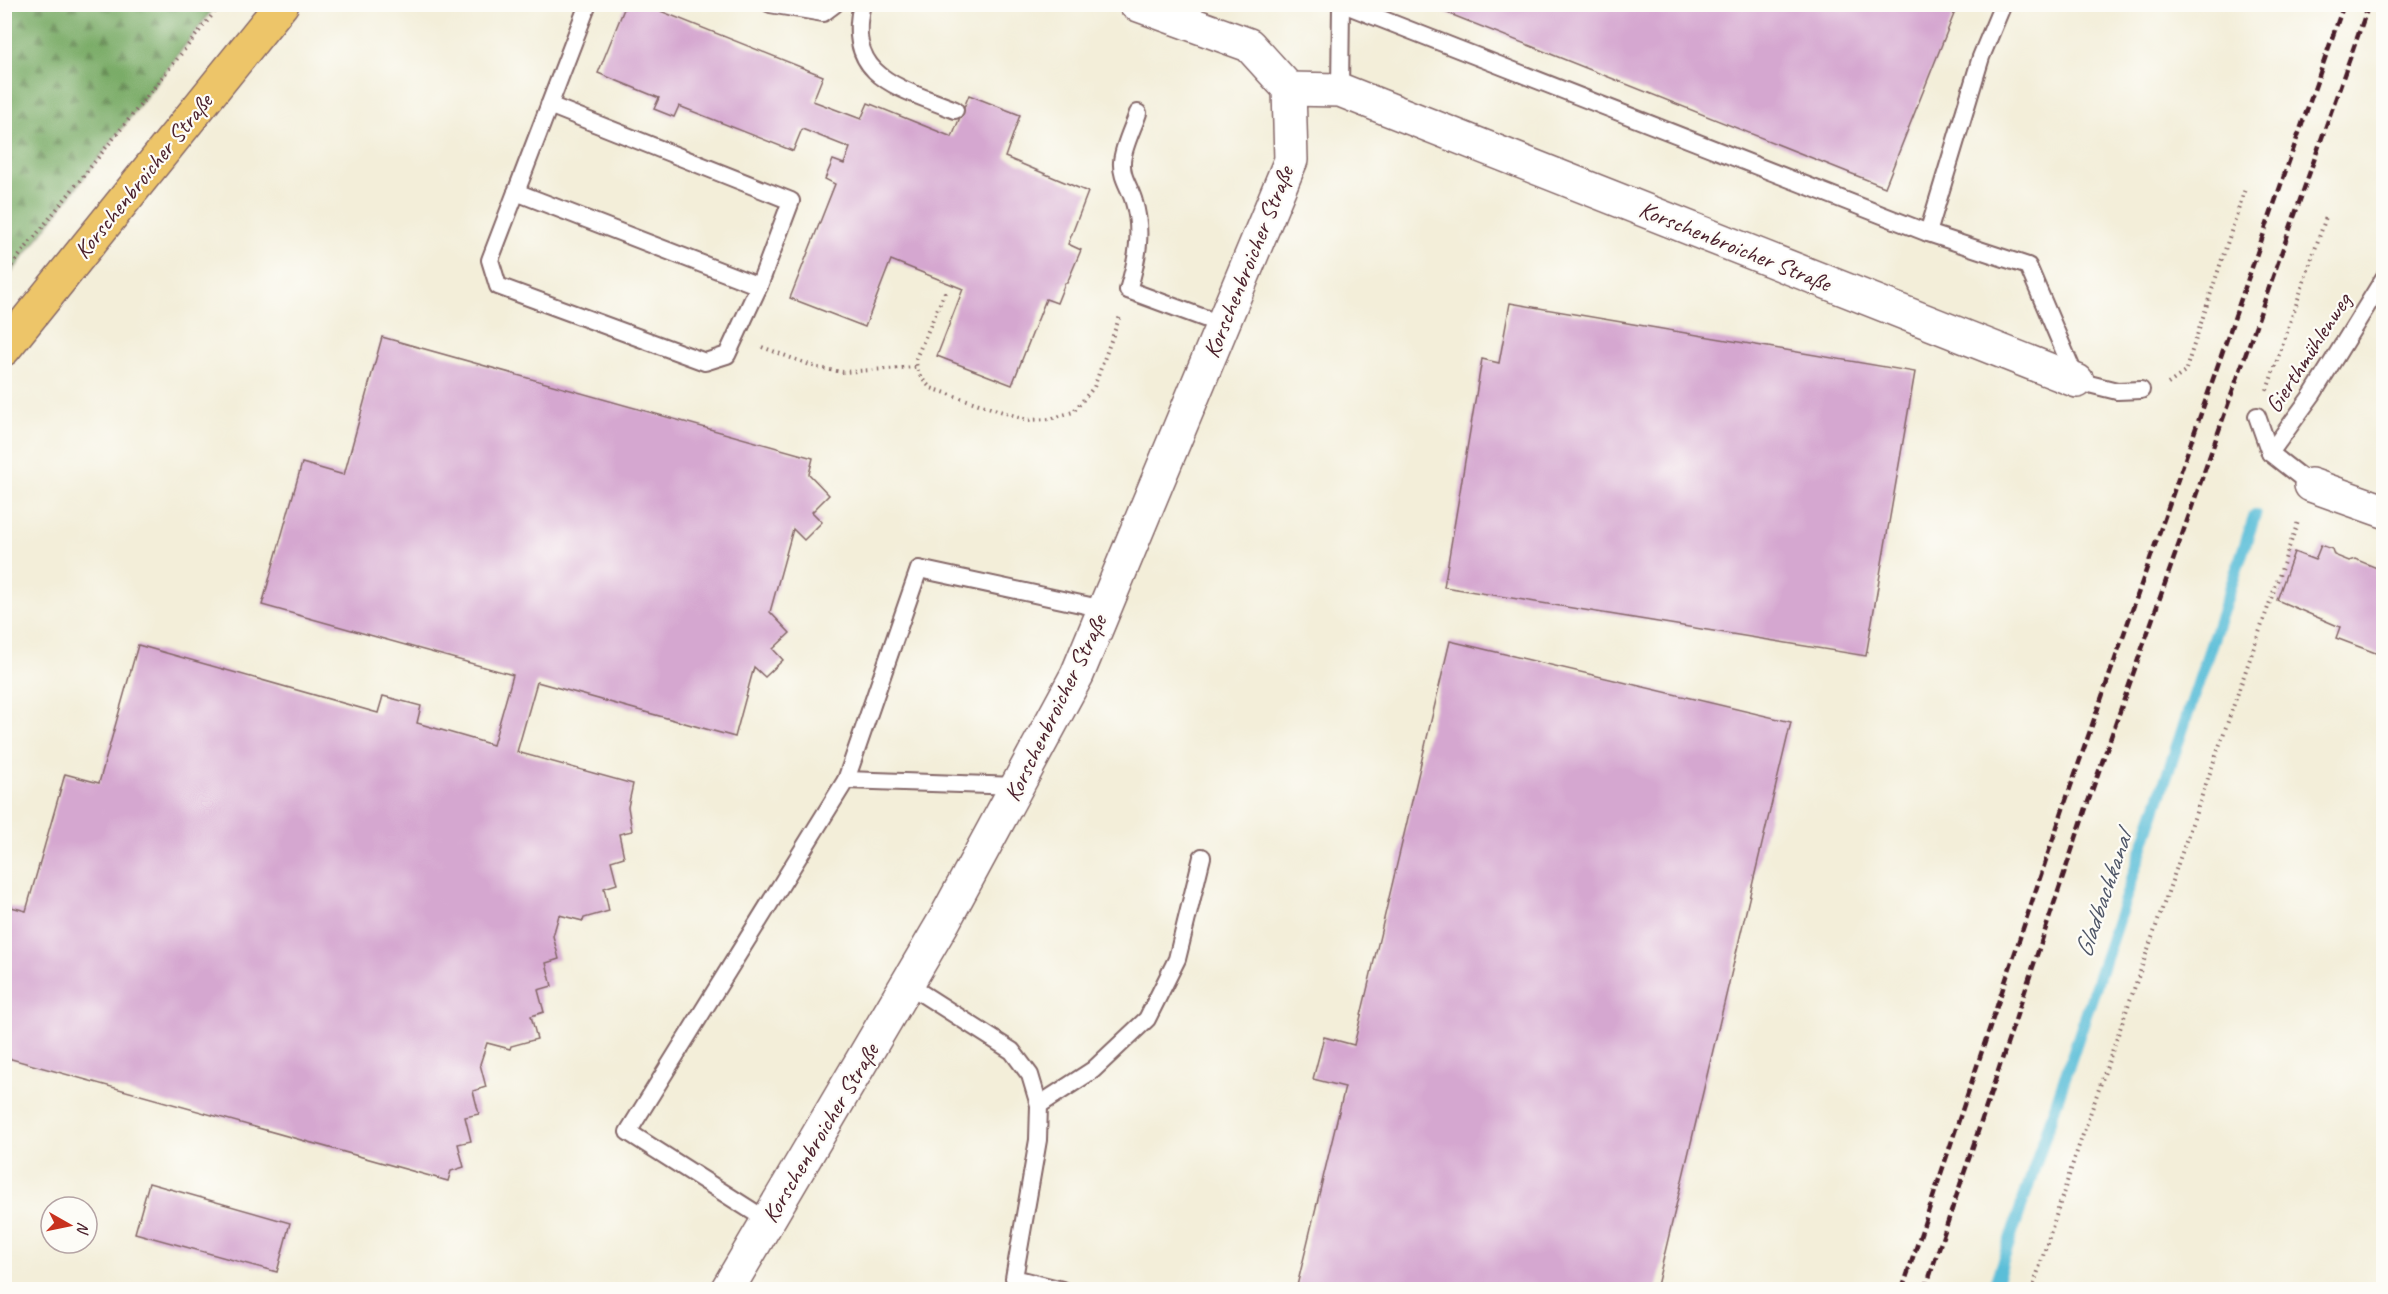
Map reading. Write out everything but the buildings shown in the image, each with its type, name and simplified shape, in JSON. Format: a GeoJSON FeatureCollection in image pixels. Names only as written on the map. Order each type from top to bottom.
{"type":"FeatureCollection","features":[{"type":"Feature","properties":{"kind":"main road","name":"Korschenbroicher Straße"},"geometry":{"type":"LineString","coordinates":[[4,349],[282,4]]}},
{"type":"Feature","properties":{"kind":"street"},"geometry":{"type":"LineString","coordinates":[[1136,4],[1249,45],[1289,89]]}},
{"type":"Feature","properties":{"kind":"street","name":"Korschenbroicher Straße"},"geometry":{"type":"LineString","coordinates":[[727,1290],[944,921],[1077,675],[1291,160],[1289,89],[1340,90],[2077,381]]}},
{"type":"Feature","properties":{"kind":"street"},"geometry":{"type":"LineString","coordinates":[[2311,485],[2384,511]]}},
{"type":"Feature","properties":{"kind":"lane"},"geometry":{"type":"LineString","coordinates":[[549,105],[792,201],[759,286],[727,355],[705,362],[498,286],[490,260],[549,105],[588,4]]}},
{"type":"Feature","properties":{"kind":"lane"},"geometry":{"type":"LineString","coordinates":[[770,4],[823,13],[835,4]]}},
{"type":"Feature","properties":{"kind":"lane"},"geometry":{"type":"LineString","coordinates":[[862,4],[858,34],[862,55],[872,69],[903,89],[955,110]]}},
{"type":"Feature","properties":{"kind":"lane"},"geometry":{"type":"LineString","coordinates":[[1340,90],[1342,4],[1928,233],[2028,266],[2077,381],[2117,391],[2141,390]]}},
{"type":"Feature","properties":{"kind":"lane"},"geometry":{"type":"LineString","coordinates":[[1928,233],[1981,57],[2003,4]]}},
{"type":"Feature","properties":{"kind":"lane"},"geometry":{"type":"LineString","coordinates":[[1138,113],[1122,160],[1123,179],[1133,198],[1138,231],[1137,262],[1128,290],[1223,326]]}},
{"type":"Feature","properties":{"kind":"lane"},"geometry":{"type":"LineString","coordinates":[[516,192],[759,286]]}},
{"type":"Feature","properties":{"kind":"lane","name":"Gierthmühlenweg"},"geometry":{"type":"LineString","coordinates":[[2270,453],[2312,395],[2384,278]]}},
{"type":"Feature","properties":{"kind":"lane"},"geometry":{"type":"LineString","coordinates":[[2257,416],[2270,453],[2311,485]]}},
{"type":"Feature","properties":{"kind":"lane"},"geometry":{"type":"LineString","coordinates":[[768,1221],[628,1132],[846,780],[919,569],[1104,609]]}},
{"type":"Feature","properties":{"kind":"lane"},"geometry":{"type":"LineString","coordinates":[[846,780],[1017,786]]}},
{"type":"Feature","properties":{"kind":"lane"},"geometry":{"type":"LineString","coordinates":[[1039,1105],[1093,1070],[1147,1019],[1177,959],[1202,857]]}},
{"type":"Feature","properties":{"kind":"lane"},"geometry":{"type":"LineString","coordinates":[[908,984],[1012,1051],[1030,1075],[1039,1105],[1038,1140],[1014,1278],[1062,1290]]}},
{"type":"Feature","properties":{"kind":"path"},"geometry":{"type":"LineString","coordinates":[[4,275],[221,4]]}},
{"type":"Feature","properties":{"kind":"path"},"geometry":{"type":"LineString","coordinates":[[2141,390],[2167,385],[2185,372],[2245,189]]}},
{"type":"Feature","properties":{"kind":"path"},"geometry":{"type":"LineString","coordinates":[[2257,416],[2326,217]]}},
{"type":"Feature","properties":{"kind":"path"},"geometry":{"type":"LineString","coordinates":[[945,292],[916,358],[916,367],[921,379],[931,388],[1027,420],[1050,419],[1073,412],[1094,387],[1112,344],[1128,290]]}},
{"type":"Feature","properties":{"kind":"path"},"geometry":{"type":"LineString","coordinates":[[736,337],[818,368],[843,372],[916,367]]}},
{"type":"Feature","properties":{"kind":"path"},"geometry":{"type":"LineString","coordinates":[[2032,1290],[2074,1160],[2311,485]]}},
{"type":"Feature","properties":{"kind":"green space"},"geometry":{"type":"Polygon","coordinates":[[[4,5],[216,5],[5,281],[4,5]]]}},
{"type":"Feature","properties":{"kind":"waterway","name":"Gladbachkanal"},"geometry":{"type":"LineString","coordinates":[[1993,1290],[2255,515]]}},
{"type":"Feature","properties":{"kind":"railway"},"geometry":{"type":"LineString","coordinates":[[1902,1290],[2068,794],[2344,4]]}},
{"type":"Feature","properties":{"kind":"railway"},"geometry":{"type":"LineString","coordinates":[[1925,1290],[2088,802],[2369,4]]}}]}
